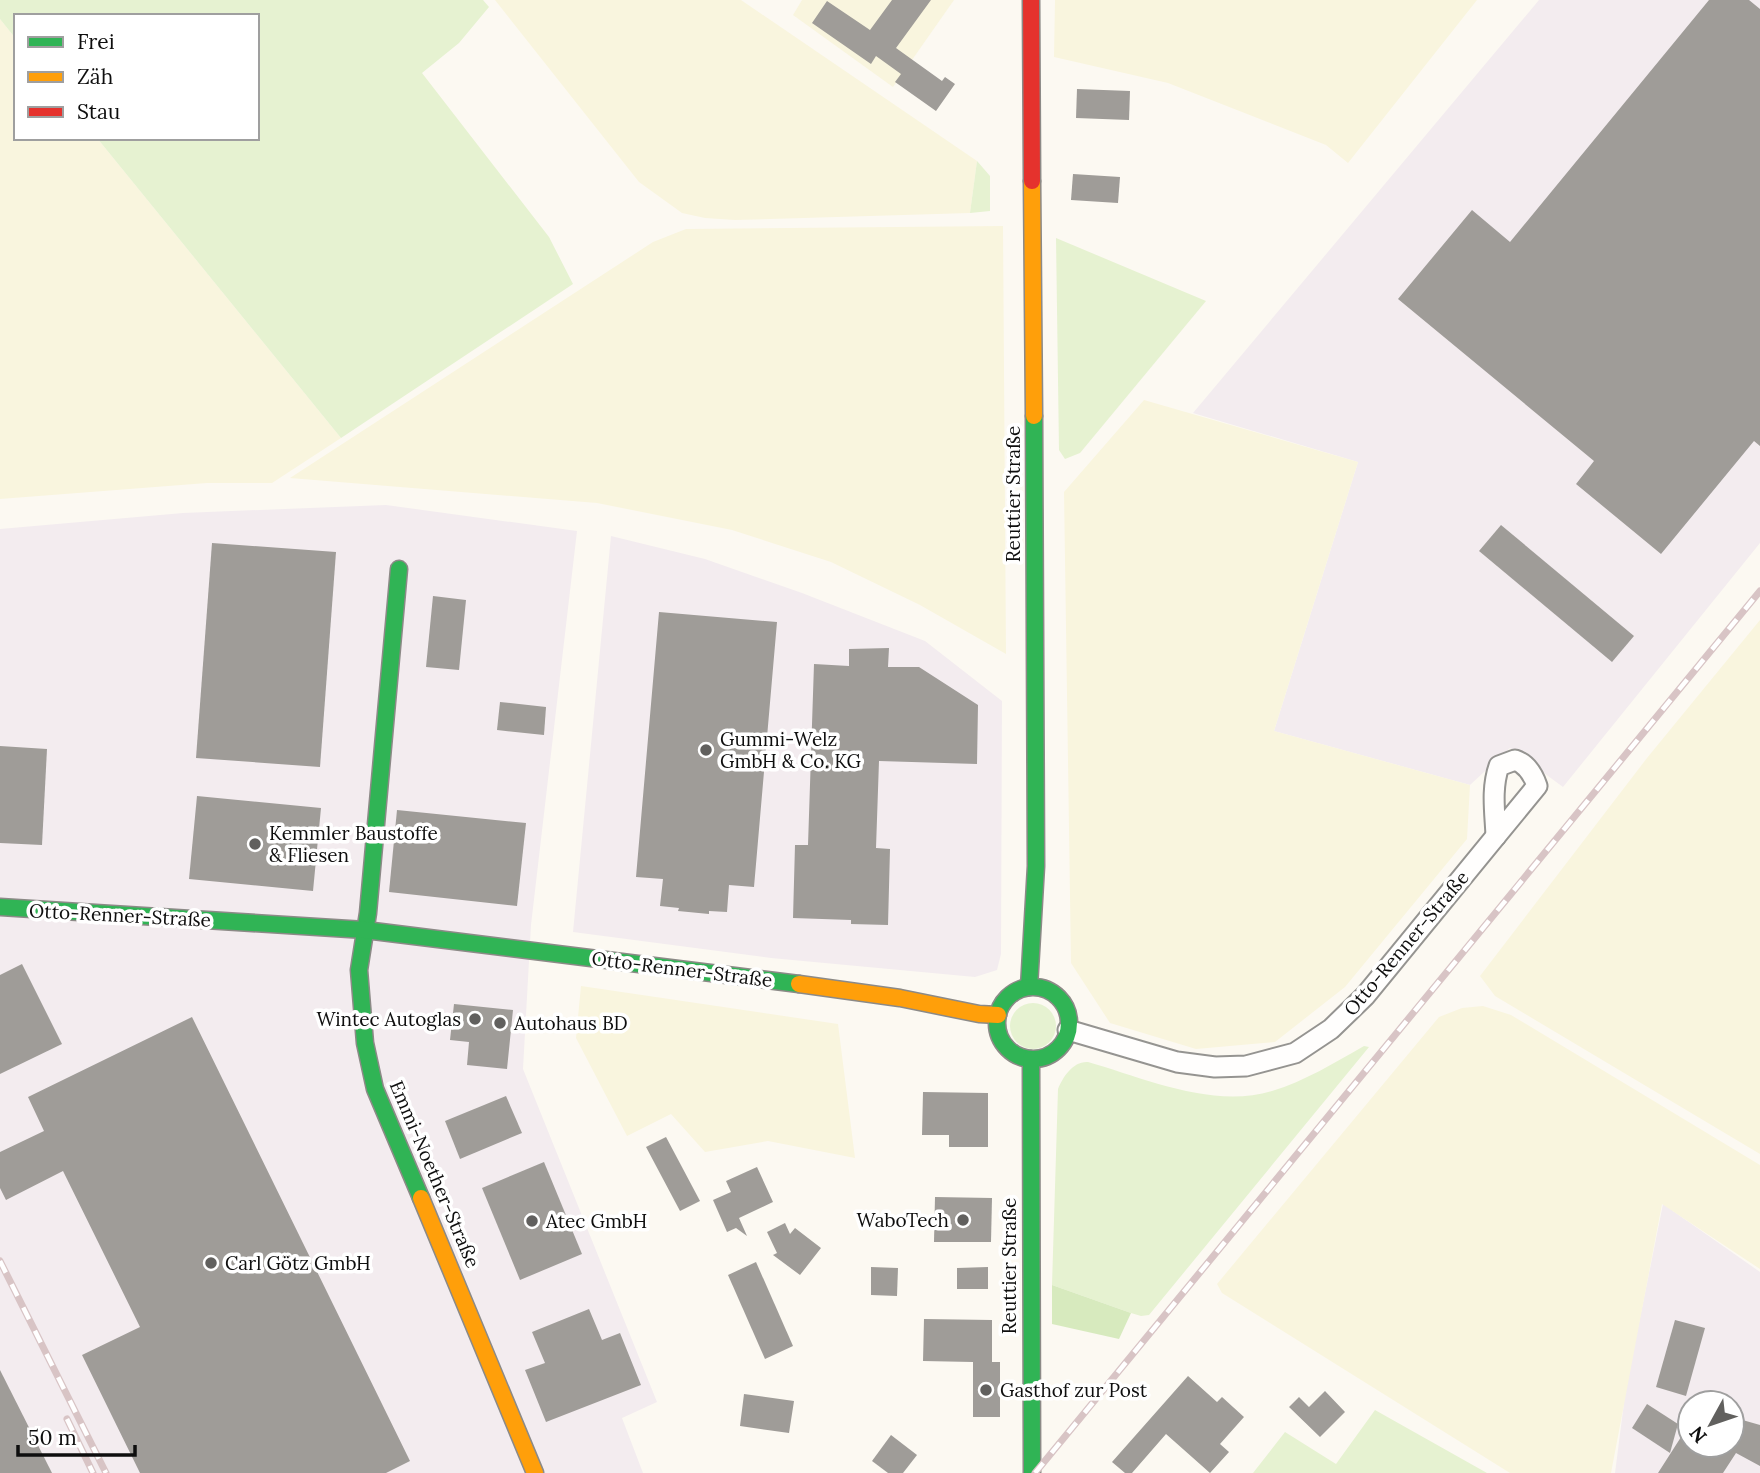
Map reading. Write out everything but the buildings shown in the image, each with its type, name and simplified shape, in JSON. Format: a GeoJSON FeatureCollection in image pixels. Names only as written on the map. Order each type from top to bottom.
{"type":"FeatureCollection","features":[{"type":"Feature","properties":{"kind":"street","name":"Reuttier Straße"},"geometry":{"type":"LineString","coordinates":[[1029,987],[1035,866],[1036,722],[1031,0]]}},
{"type":"Feature","properties":{"kind":"street"},"geometry":{"type":"LineString","coordinates":[[365,930],[399,569]]}},
{"type":"Feature","properties":{"kind":"street","name":"Otto-Renner-Straße"},"geometry":{"type":"LineString","coordinates":[[1068,1030],[1177,1062],[1215,1067],[1246,1066],[1295,1053],[1331,1029],[1365,996],[1496,836]]}},
{"type":"Feature","properties":{"kind":"street","name":"Otto-Renner-Straße"},"geometry":{"type":"LineString","coordinates":[[0,907],[365,930],[757,978],[900,998],[979,1014],[998,1014]]}},
{"type":"Feature","properties":{"kind":"street","name":"Emmi-Noether-Straße"},"geometry":{"type":"LineString","coordinates":[[365,930],[359,971],[365,1043],[375,1089],[535,1473]]}},
{"type":"Feature","properties":{"kind":"street"},"geometry":{"type":"LineString","coordinates":[[1029,987],[1048,990],[1063,1003],[1067,1011],[1068,1030],[1058,1049],[1046,1057],[1031,1059],[1014,1054],[1002,1041],[997,1024],[998,1014],[1009,996],[1029,987]]}},
{"type":"Feature","properties":{"kind":"street","name":"Reuttier Straße"},"geometry":{"type":"LineString","coordinates":[[1031,1059],[1031,1473]]}},
{"type":"Feature","properties":{"kind":"shaded area"},"geometry":{"type":"Polygon","coordinates":[[[495,0],[741,0],[977,161],[970,213],[735,220],[682,213],[639,182],[495,0]]]}},
{"type":"Feature","properties":{"kind":"shaded area"},"geometry":{"type":"Polygon","coordinates":[[[802,0],[954,0],[893,87],[793,15],[802,0]]]}},
{"type":"Feature","properties":{"kind":"shaded area"},"geometry":{"type":"Polygon","coordinates":[[[1055,0],[1477,0],[1348,163],[1326,145],[1168,83],[1054,57],[1055,0]]]}},
{"type":"Feature","properties":{"kind":"shaded area"},"geometry":{"type":"Polygon","coordinates":[[[1539,0],[1760,0],[1760,543],[1563,787],[1510,748],[1470,785],[1274,731],[1358,462],[1193,413],[1539,0]]]}},
{"type":"Feature","properties":{"kind":"shaded area"},"geometry":{"type":"Polygon","coordinates":[[[0,19],[14,36],[14,140],[99,140],[341,438],[272,483],[207,483],[0,499],[0,19]]]}},
{"type":"Feature","properties":{"kind":"shaded area"},"geometry":{"type":"Polygon","coordinates":[[[1003,226],[1006,654],[920,605],[831,562],[732,530],[597,503],[290,478],[653,242],[686,229],[1003,226]]]}},
{"type":"Feature","properties":{"kind":"shaded area"},"geometry":{"type":"Polygon","coordinates":[[[1144,400],[1358,462],[1274,731],[1470,785],[1467,839],[1345,987],[1275,1042],[1196,1049],[1110,1023],[1071,963],[1064,492],[1144,400]]]}},
{"type":"Feature","properties":{"kind":"shaded area"},"geometry":{"type":"Polygon","coordinates":[[[386,505],[577,531],[531,925],[523,1069],[657,1402],[622,1418],[643,1473],[0,1473],[0,529],[183,513],[386,505]]]}},
{"type":"Feature","properties":{"kind":"shaded area"},"geometry":{"type":"Polygon","coordinates":[[[611,536],[705,559],[925,641],[1002,701],[1001,954],[997,970],[975,977],[771,958],[573,932],[611,536]]]}},
{"type":"Feature","properties":{"kind":"shaded area"},"geometry":{"type":"Polygon","coordinates":[[[1760,620],[1760,1154],[1495,996],[1480,976],[1647,758],[1760,620]]]}},
{"type":"Feature","properties":{"kind":"shaded area"},"geometry":{"type":"Polygon","coordinates":[[[581,986],[838,1024],[855,1158],[768,1141],[705,1152],[671,1114],[627,1136],[576,1038],[581,986]]]}},
{"type":"Feature","properties":{"kind":"shaded area"},"geometry":{"type":"Polygon","coordinates":[[[1483,1006],[1511,1015],[1760,1165],[1760,1269],[1662,1204],[1611,1473],[1510,1473],[1222,1293],[1217,1284],[1439,1017],[1462,1008],[1483,1006]]]}},
{"type":"Feature","properties":{"kind":"shaded area"},"geometry":{"type":"Polygon","coordinates":[[[1663,1204],[1760,1272],[1760,1473],[1615,1473],[1626,1387],[1663,1204]]]}},
{"type":"Feature","properties":{"kind":"green space"},"geometry":{"type":"Polygon","coordinates":[[[0,0],[483,0],[489,7],[459,43],[422,73],[549,237],[573,284],[341,438],[99,140],[259,140],[259,14],[14,14],[14,36],[0,19],[0,0]]]}},
{"type":"Feature","properties":{"kind":"green space"},"geometry":{"type":"Polygon","coordinates":[[[977,161],[990,176],[990,211],[970,213],[977,161]]]}},
{"type":"Feature","properties":{"kind":"green space"},"geometry":{"type":"Polygon","coordinates":[[[1056,238],[1206,301],[1080,453],[1065,459],[1059,450],[1056,238]]]}},
{"type":"Feature","properties":{"kind":"green space"},"geometry":{"type":"Polygon","coordinates":[[[1033,1003],[1049,1010],[1056,1026],[1049,1042],[1033,1049],[1017,1042],[1010,1026],[1017,1010],[1033,1003]]]}},
{"type":"Feature","properties":{"kind":"green space"},"geometry":{"type":"Polygon","coordinates":[[[1364,1046],[1369,1047],[1149,1315],[1131,1313],[1052,1285],[1058,1089],[1073,1067],[1088,1062],[1178,1089],[1202,1094],[1249,1096],[1296,1082],[1364,1046]]]}},
{"type":"Feature","properties":{"kind":"green space"},"geometry":{"type":"Polygon","coordinates":[[[1052,1285],[1131,1313],[1119,1339],[1052,1324],[1052,1285]]]}},
{"type":"Feature","properties":{"kind":"green space"},"geometry":{"type":"Polygon","coordinates":[[[1375,1410],[1487,1473],[1253,1473],[1285,1432],[1336,1464],[1375,1410]]]}},
{"type":"Feature","properties":{"kind":"railway"},"geometry":{"type":"LineString","coordinates":[[1035,1473],[1760,591]]}},
{"type":"Feature","properties":{"kind":"railway"},"geometry":{"type":"LineString","coordinates":[[0,1261],[106,1473]]}},
{"type":"Feature","properties":{"kind":"railway"},"geometry":{"type":"LineString","coordinates":[[67,1419],[93,1473]]}},
{"type":"Feature","properties":{"kind":"traffic: fast"},"geometry":{"type":"LineString","coordinates":[[1029,987],[1036,866],[1034,416]]}},
{"type":"Feature","properties":{"kind":"traffic: fast"},"geometry":{"type":"LineString","coordinates":[[399,569],[368,913],[359,970],[365,1043],[375,1089],[421,1198]]}},
{"type":"Feature","properties":{"kind":"traffic: fast"},"geometry":{"type":"LineString","coordinates":[[0,907],[365,930],[799,984]]}},
{"type":"Feature","properties":{"kind":"traffic: fast"},"geometry":{"type":"LineString","coordinates":[[1033,987],[1053,993],[1063,1003],[1069,1023],[1063,1043],[1053,1053],[1033,1059],[1013,1053],[1003,1043],[997,1023],[1003,1003],[1013,993],[1033,987]]}},
{"type":"Feature","properties":{"kind":"traffic: fast"},"geometry":{"type":"LineString","coordinates":[[1031,1059],[1032,1473]]}},
{"type":"Feature","properties":{"kind":"traffic: slow"},"geometry":{"type":"LineString","coordinates":[[1032,181],[1034,416]]}},
{"type":"Feature","properties":{"kind":"traffic: slow"},"geometry":{"type":"LineString","coordinates":[[799,984],[998,1015]]}},
{"type":"Feature","properties":{"kind":"traffic: slow"},"geometry":{"type":"LineString","coordinates":[[421,1198],[535,1473]]}},
{"type":"Feature","properties":{"kind":"traffic: jam"},"geometry":{"type":"LineString","coordinates":[[1031,0],[1032,181]]}},
{"type":"Feature","properties":{"kind":"place","name":"Gummi-Welz GmbH & Co. KG"},"geometry":{"type":"Point","coordinates":[706,750]}},
{"type":"Feature","properties":{"kind":"place","name":"Kemmler Baustoffe & Fliesen"},"geometry":{"type":"Point","coordinates":[255,844]}},
{"type":"Feature","properties":{"kind":"place","name":"Wintec Autoglas"},"geometry":{"type":"Point","coordinates":[475,1019]}},
{"type":"Feature","properties":{"kind":"place","name":"Autohaus BD"},"geometry":{"type":"Point","coordinates":[500,1023]}},
{"type":"Feature","properties":{"kind":"place","name":"WaboTech"},"geometry":{"type":"Point","coordinates":[963,1220]}},
{"type":"Feature","properties":{"kind":"place","name":"Atec GmbH"},"geometry":{"type":"Point","coordinates":[532,1221]}},
{"type":"Feature","properties":{"kind":"place","name":"Carl Götz GmbH"},"geometry":{"type":"Point","coordinates":[211,1263]}},
{"type":"Feature","properties":{"kind":"place","name":"Gasthof zur Post"},"geometry":{"type":"Point","coordinates":[986,1390]}}]}
